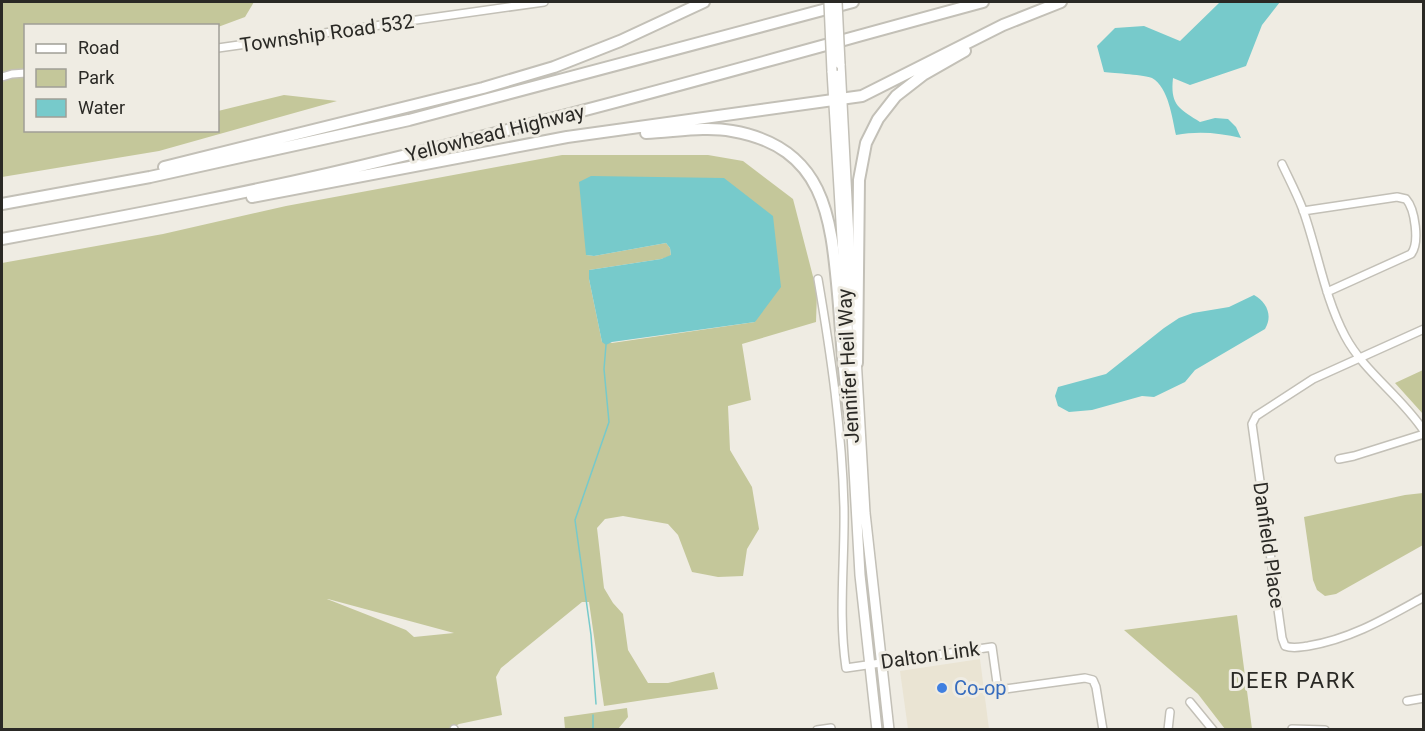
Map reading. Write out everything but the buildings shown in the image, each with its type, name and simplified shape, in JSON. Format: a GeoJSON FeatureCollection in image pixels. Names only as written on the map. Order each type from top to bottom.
{"type":"FeatureCollection","features":[{"type":"Feature","properties":{"kind":"highway"},"geometry":{"type":"LineString","coordinates":[[672,17],[698,2]]}},
{"type":"Feature","properties":{"kind":"highway"},"geometry":{"type":"LineString","coordinates":[[109,184],[128,176],[532,74],[595,52],[704,2]]}},
{"type":"Feature","properties":{"kind":"highway","name":"Yellowhead Highway"},"geometry":{"type":"LineString","coordinates":[[2,204],[271,152],[409,120],[853,2]]}},
{"type":"Feature","properties":{"kind":"highway","name":"Yellowhead Highway"},"geometry":{"type":"LineString","coordinates":[[2,238],[195,202],[313,177],[485,136],[983,2]]}},
{"type":"Feature","properties":{"kind":"highway"},"geometry":{"type":"LineString","coordinates":[[195,202],[226,202],[513,147],[862,96],[972,40],[1060,2]]}},
{"type":"Feature","properties":{"kind":"highway"},"geometry":{"type":"LineString","coordinates":[[857,363],[859,180],[863,156],[872,130],[887,107],[923,75],[1041,9]]}},
{"type":"Feature","properties":{"kind":"highway"},"geometry":{"type":"LineString","coordinates":[[592,134],[613,136],[712,129],[730,130],[764,139],[784,151],[799,164],[820,193],[831,228],[851,422]]}},
{"type":"Feature","properties":{"kind":"main road"},"geometry":{"type":"LineString","coordinates":[[829,2],[838,100]]}},
{"type":"Feature","properties":{"kind":"main road"},"geometry":{"type":"LineString","coordinates":[[836,67],[837,2]]}},
{"type":"Feature","properties":{"kind":"main road","name":"Jennifer Heil Way"},"geometry":{"type":"LineString","coordinates":[[838,100],[857,363],[865,513],[889,729]]}},
{"type":"Feature","properties":{"kind":"main road","name":"Jennifer Heil Way"},"geometry":{"type":"LineString","coordinates":[[838,100],[858,546],[877,729]]}},
{"type":"Feature","properties":{"kind":"street","name":"Township Road 532"},"geometry":{"type":"LineString","coordinates":[[219,48],[544,2]]}},
{"type":"Feature","properties":{"kind":"street"},"geometry":{"type":"LineString","coordinates":[[2,78],[24,73]]}},
{"type":"Feature","properties":{"kind":"street"},"geometry":{"type":"LineString","coordinates":[[1282,164],[1303,211],[1327,292],[1346,338],[1360,357],[1410,412],[1424,432],[1339,459]]}},
{"type":"Feature","properties":{"kind":"street"},"geometry":{"type":"LineString","coordinates":[[1303,211],[1397,197],[1406,199],[1412,208],[1416,244],[1411,254],[1327,292]]}},
{"type":"Feature","properties":{"kind":"street","name":"Jennifer Heil Way"},"geometry":{"type":"LineString","coordinates":[[818,279],[834,381],[841,445],[844,509],[841,623],[846,668]]}},
{"type":"Feature","properties":{"kind":"street"},"geometry":{"type":"LineString","coordinates":[[1360,357],[1424,329]]}},
{"type":"Feature","properties":{"kind":"street","name":"Danfield Place"},"geometry":{"type":"LineString","coordinates":[[1360,357],[1313,379],[1258,414],[1252,421],[1282,641],[1285,646],[1293,648],[1341,639],[1372,627],[1424,597]]}},
{"type":"Feature","properties":{"kind":"street","name":"Dalton Link"},"geometry":{"type":"LineString","coordinates":[[846,668],[992,647],[998,690],[1085,678],[1093,680],[1103,729]]}},
{"type":"Feature","properties":{"kind":"street"},"geometry":{"type":"LineString","coordinates":[[1407,701],[1424,698]]}},
{"type":"Feature","properties":{"kind":"street"},"geometry":{"type":"LineString","coordinates":[[1190,702],[1213,729]]}},
{"type":"Feature","properties":{"kind":"street"},"geometry":{"type":"LineString","coordinates":[[1168,729],[1170,712]]}},
{"type":"Feature","properties":{"kind":"street"},"geometry":{"type":"LineString","coordinates":[[817,729],[831,728]]}},
{"type":"Feature","properties":{"kind":"street"},"geometry":{"type":"LineString","coordinates":[[1292,729],[1325,729]]}},
{"type":"Feature","properties":{"kind":"shaded area"},"geometry":{"type":"Polygon","coordinates":[[[980,659],[989,729],[908,729],[900,671],[980,659]]]}},
{"type":"Feature","properties":{"kind":"green space"},"geometry":{"type":"Polygon","coordinates":[[[2,2],[254,2],[245,17],[219,27],[219,24],[24,24],[24,132],[219,132],[219,111],[284,95],[337,101],[159,151],[2,177],[2,2]]]}},
{"type":"Feature","properties":{"kind":"green space"},"geometry":{"type":"Polygon","coordinates":[[[562,155],[708,155],[743,161],[793,199],[817,292],[816,322],[742,344],[751,400],[728,406],[730,450],[752,487],[759,529],[747,549],[743,576],[718,577],[692,572],[678,535],[668,524],[623,516],[605,519],[597,528],[604,588],[623,614],[628,650],[648,683],[668,683],[714,672],[718,689],[604,706],[589,602],[582,602],[501,668],[496,677],[502,715],[459,724],[450,729],[2,730],[2,263],[163,234],[286,206],[562,155]],[[773,216],[586,255],[594,256],[666,243],[670,248],[671,256],[661,259],[589,270],[602,342],[612,343],[755,322],[773,216]],[[328,599],[406,630],[414,637],[454,633],[328,599]]]}},
{"type":"Feature","properties":{"kind":"green space"},"geometry":{"type":"Polygon","coordinates":[[[1423,370],[1423,414],[1395,383],[1423,370]]]}},
{"type":"Feature","properties":{"kind":"green space"},"geometry":{"type":"Polygon","coordinates":[[[1423,493],[1423,545],[1336,594],[1325,596],[1317,590],[1313,580],[1304,517],[1423,493]]]}},
{"type":"Feature","properties":{"kind":"green space"},"geometry":{"type":"Polygon","coordinates":[[[1237,615],[1252,729],[1225,729],[1198,694],[1124,630],[1237,615]]]}},
{"type":"Feature","properties":{"kind":"green space"},"geometry":{"type":"Polygon","coordinates":[[[627,708],[628,717],[618,729],[565,729],[564,717],[627,708]]]}},
{"type":"Feature","properties":{"kind":"water"},"geometry":{"type":"Polygon","coordinates":[[[1280,2],[1262,25],[1246,66],[1190,85],[1173,78],[1172,87],[1175,100],[1181,109],[1200,122],[1215,118],[1228,119],[1236,127],[1241,138],[1209,133],[1176,135],[1169,104],[1158,83],[1149,77],[1104,72],[1097,46],[1115,28],[1144,26],[1180,41],[1219,3],[1280,2]]]}},
{"type":"Feature","properties":{"kind":"water"},"geometry":{"type":"Polygon","coordinates":[[[591,176],[724,178],[773,216],[781,287],[755,322],[612,342],[606,345],[602,342],[589,270],[661,259],[671,255],[666,243],[594,256],[586,255],[579,182],[591,176]]]}},
{"type":"Feature","properties":{"kind":"water"},"geometry":{"type":"Polygon","coordinates":[[[1254,295],[1262,301],[1267,310],[1268,319],[1265,329],[1195,370],[1185,382],[1154,397],[1142,396],[1092,410],[1069,412],[1058,406],[1055,396],[1058,387],[1106,374],[1179,318],[1193,313],[1229,307],[1254,295]]]}},
{"type":"Feature","properties":{"kind":"waterway"},"geometry":{"type":"LineString","coordinates":[[596,704],[591,635],[575,520],[609,422],[604,369],[606,345]]}},
{"type":"Feature","properties":{"kind":"waterway"},"geometry":{"type":"LineString","coordinates":[[593,715],[593,730]]}},
{"type":"Feature","properties":{"kind":"place","name":"Co-op"},"geometry":{"type":"Point","coordinates":[942,688]}},
{"type":"Feature","properties":{"kind":"district","name":"DEER PARK"},"geometry":{"type":"Point","coordinates":[1293,680]}}]}
